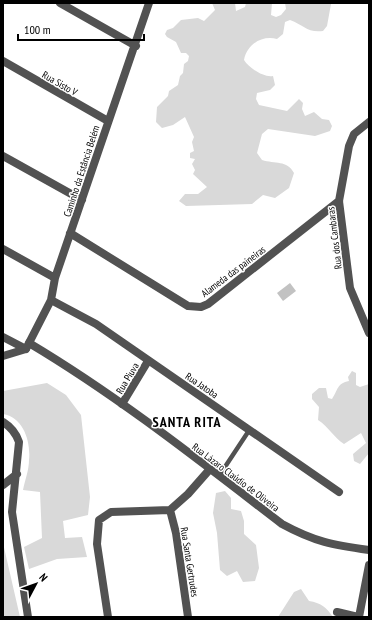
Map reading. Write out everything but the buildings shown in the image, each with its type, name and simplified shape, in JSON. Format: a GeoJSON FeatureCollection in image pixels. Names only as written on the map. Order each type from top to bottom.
{"type":"FeatureCollection","features":[{"type":"Feature","properties":{"kind":"street"},"geometry":{"type":"LineString","coordinates":[[60,3],[136,46]]}},
{"type":"Feature","properties":{"kind":"street","name":"Caminho da Estância Belém"},"geometry":{"type":"LineString","coordinates":[[27,346],[51,300],[55,278],[108,121],[136,46],[149,3]]}},
{"type":"Feature","properties":{"kind":"street","name":"Rua Sisto V"},"geometry":{"type":"LineString","coordinates":[[3,61],[108,121]]}},
{"type":"Feature","properties":{"kind":"street","name":"Rua dos Cambaras"},"geometry":{"type":"LineString","coordinates":[[369,122],[354,134],[348,146],[339,201],[350,288],[369,333]]}},
{"type":"Feature","properties":{"kind":"street"},"geometry":{"type":"LineString","coordinates":[[3,156],[82,200]]}},
{"type":"Feature","properties":{"kind":"street","name":"Alameda das paineiras"},"geometry":{"type":"LineString","coordinates":[[70,233],[188,306],[201,307],[208,304],[232,286],[339,201]]}},
{"type":"Feature","properties":{"kind":"street"},"geometry":{"type":"LineString","coordinates":[[3,249],[55,278]]}},
{"type":"Feature","properties":{"kind":"street","name":"Rua Jatoba"},"geometry":{"type":"LineString","coordinates":[[51,300],[96,324],[148,361],[250,428],[339,492]]}},
{"type":"Feature","properties":{"kind":"street","name":"Rua Lázaro Claúdio de Oliveira"},"geometry":{"type":"LineString","coordinates":[[3,337],[58,360],[122,404],[282,524],[298,533],[326,544],[369,550]]}},
{"type":"Feature","properties":{"kind":"street"},"geometry":{"type":"LineString","coordinates":[[3,356],[27,346]]}},
{"type":"Feature","properties":{"kind":"street","name":"Rua Piuva"},"geometry":{"type":"LineString","coordinates":[[122,404],[148,361]]}},
{"type":"Feature","properties":{"kind":"street"},"geometry":{"type":"LineString","coordinates":[[3,422],[16,434],[19,442],[12,512],[28,617]]}},
{"type":"Feature","properties":{"kind":"street"},"geometry":{"type":"LineString","coordinates":[[108,617],[97,544],[99,520],[111,512],[170,510],[188,494],[210,469]]}},
{"type":"Feature","properties":{"kind":"street"},"geometry":{"type":"LineString","coordinates":[[3,485],[17,474]]}},
{"type":"Feature","properties":{"kind":"street","name":"Rua Santa Gertrudes"},"geometry":{"type":"LineString","coordinates":[[170,510],[176,533],[188,617]]}},
{"type":"Feature","properties":{"kind":"street"},"geometry":{"type":"LineString","coordinates":[[337,612],[358,617],[369,565]]}},
{"type":"Feature","properties":{"kind":"lane"},"geometry":{"type":"LineString","coordinates":[[219,476],[250,428]]}},
{"type":"Feature","properties":{"kind":"shaded area"},"geometry":{"type":"Polygon","coordinates":[[[212,3],[235,3],[236,11],[245,7],[246,3],[272,3],[271,15],[276,17],[281,15],[286,9],[285,3],[331,4],[327,26],[323,31],[309,30],[290,20],[285,22],[283,34],[277,39],[266,38],[256,42],[248,49],[246,54],[244,60],[253,69],[261,74],[273,76],[275,85],[270,90],[257,93],[256,99],[259,105],[287,111],[299,99],[303,103],[302,109],[305,116],[314,112],[322,119],[329,120],[332,126],[330,131],[315,136],[268,129],[262,134],[257,153],[262,160],[284,164],[294,173],[289,188],[275,198],[263,195],[252,204],[186,206],[179,201],[185,194],[198,194],[207,187],[193,174],[195,170],[192,164],[195,159],[190,158],[190,153],[194,151],[192,142],[194,137],[185,117],[173,125],[162,128],[156,122],[157,107],[168,96],[169,91],[178,85],[180,76],[183,73],[184,64],[188,61],[189,56],[186,53],[181,53],[176,42],[167,37],[165,34],[167,30],[173,28],[181,20],[198,18],[204,21],[215,10],[212,3]]]}},
{"type":"Feature","properties":{"kind":"shaded area"},"geometry":{"type":"Polygon","coordinates":[[[352,371],[356,373],[356,385],[360,387],[369,384],[369,453],[360,464],[354,461],[353,454],[366,443],[361,433],[344,444],[318,420],[319,407],[312,399],[312,394],[319,388],[326,388],[328,398],[332,399],[338,387],[342,383],[349,381],[348,377],[352,371]]]}},
{"type":"Feature","properties":{"kind":"shaded area"},"geometry":{"type":"Polygon","coordinates":[[[47,383],[66,395],[81,415],[90,497],[88,515],[63,521],[65,538],[82,537],[87,557],[57,559],[29,569],[24,547],[42,538],[40,492],[23,490],[29,464],[29,445],[21,425],[10,416],[3,414],[3,391],[47,383]]]}},
{"type":"Feature","properties":{"kind":"shaded area"},"geometry":{"type":"Polygon","coordinates":[[[225,491],[231,498],[231,509],[241,511],[244,521],[244,534],[256,545],[259,568],[255,581],[243,582],[237,571],[227,576],[220,570],[217,533],[213,513],[216,493],[225,491]]]}},
{"type":"Feature","properties":{"kind":"shaded area"},"geometry":{"type":"Polygon","coordinates":[[[3,543],[20,617],[3,617],[3,543]]]}},
{"type":"Feature","properties":{"kind":"shaded area"},"geometry":{"type":"Polygon","coordinates":[[[301,589],[309,601],[323,606],[333,617],[278,617],[294,592],[301,589]]]}},
{"type":"Feature","properties":{"kind":"district","name":"SANTA RITA"},"geometry":{"type":"Point","coordinates":[187,422]}}]}
